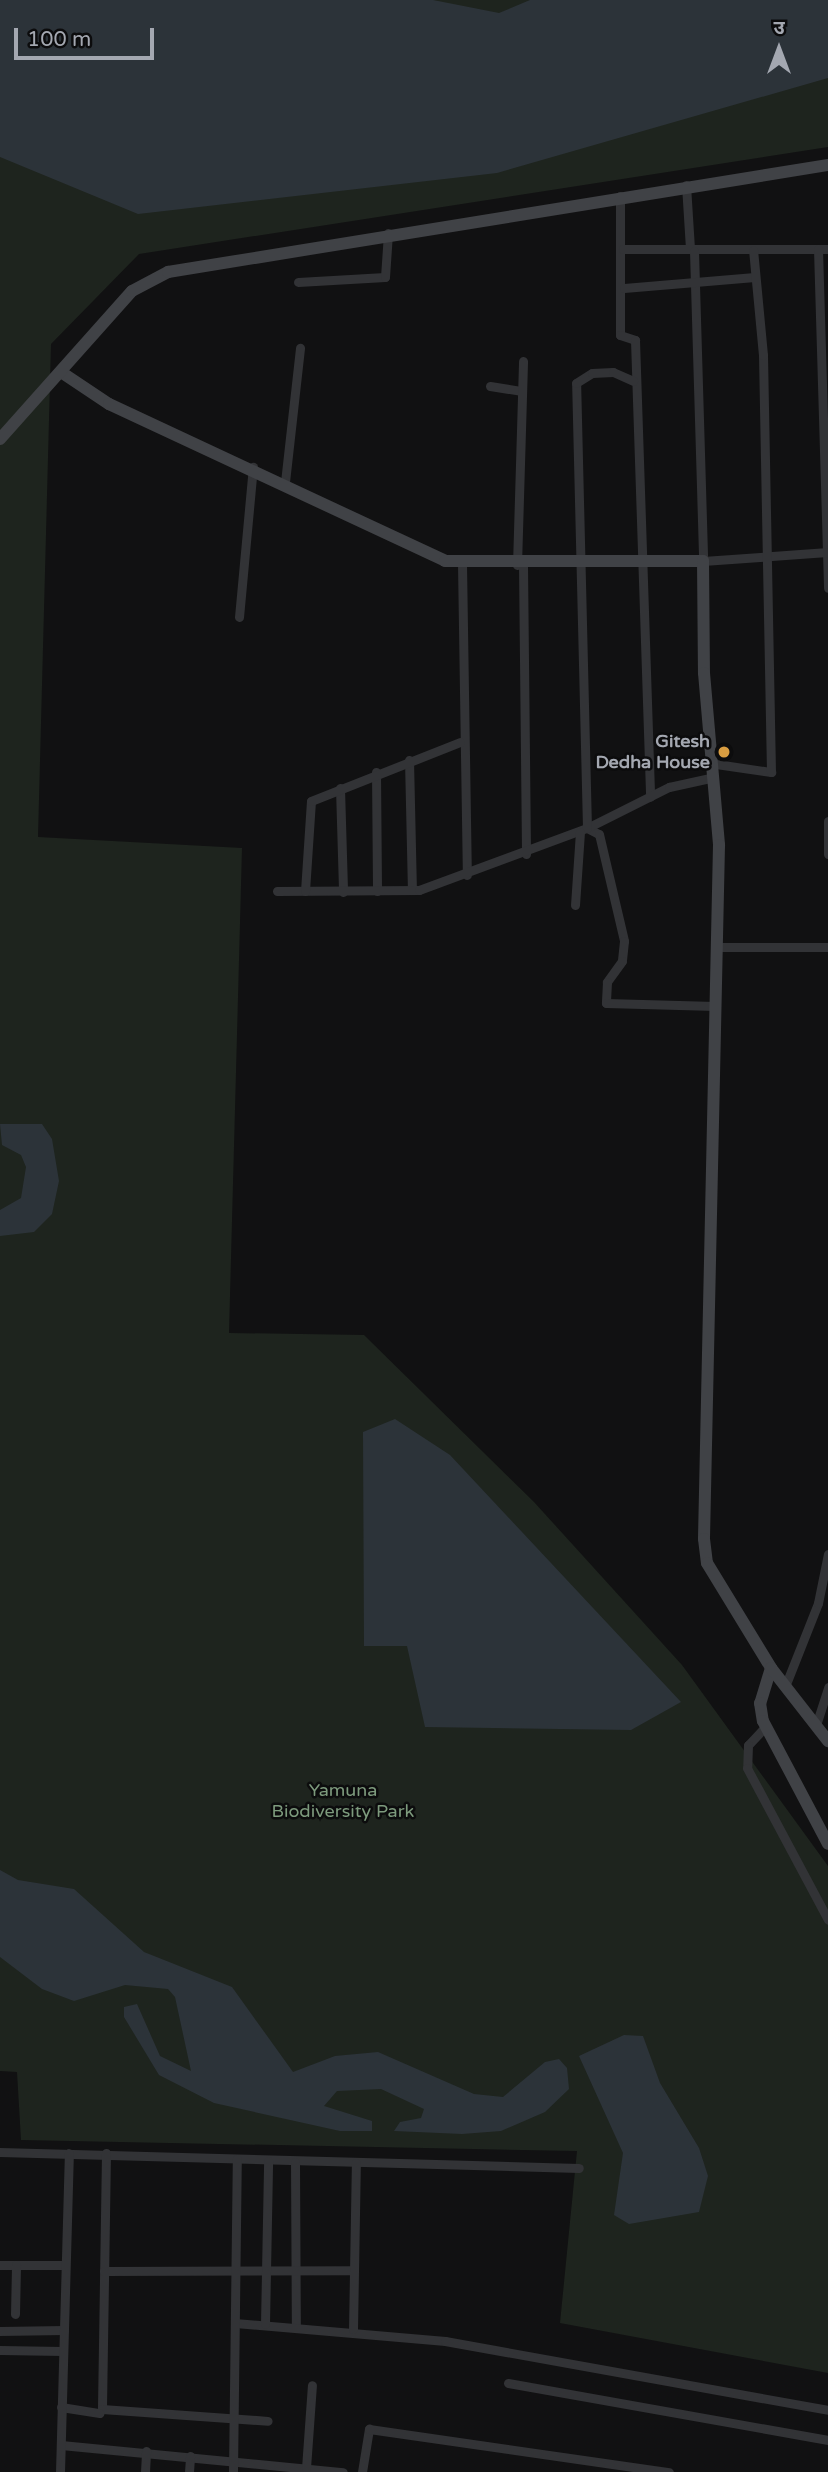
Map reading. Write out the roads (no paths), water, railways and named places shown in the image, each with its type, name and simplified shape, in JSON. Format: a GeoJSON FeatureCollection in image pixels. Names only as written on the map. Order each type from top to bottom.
{"type":"FeatureCollection","features":[{"type":"Feature","properties":{"kind":"street"},"geometry":{"type":"LineString","coordinates":[[0,439],[150,279],[388,233],[686,185],[828,166]]}},
{"type":"Feature","properties":{"kind":"street"},"geometry":{"type":"LineString","coordinates":[[686,185],[694,285],[709,763],[719,845],[704,1539],[707,1563],[771,1668],[828,1741]]}},
{"type":"Feature","properties":{"kind":"street"},"geometry":{"type":"LineString","coordinates":[[620,196],[624,288],[620,335],[635,340],[633,381],[638,564],[650,797]]}},
{"type":"Feature","properties":{"kind":"street"},"geometry":{"type":"LineString","coordinates":[[298,282],[385,277],[388,233]]}},
{"type":"Feature","properties":{"kind":"street"},"geometry":{"type":"LineString","coordinates":[[623,249],[823,249],[828,588]]}},
{"type":"Feature","properties":{"kind":"street"},"geometry":{"type":"LineString","coordinates":[[709,763],[771,772],[753,250]]}},
{"type":"Feature","properties":{"kind":"street"},"geometry":{"type":"LineString","coordinates":[[624,288],[694,285],[755,277]]}},
{"type":"Feature","properties":{"kind":"street"},"geometry":{"type":"LineString","coordinates":[[285,482],[300,348]]}},
{"type":"Feature","properties":{"kind":"street"},"geometry":{"type":"LineString","coordinates":[[523,361],[520,565],[526,854]]}},
{"type":"Feature","properties":{"kind":"street"},"geometry":{"type":"LineString","coordinates":[[61,372],[109,404],[462,564],[638,564],[826,552]]}},
{"type":"Feature","properties":{"kind":"street"},"geometry":{"type":"LineString","coordinates":[[575,905],[584,830],[577,564],[576,383],[592,373],[613,372],[633,381]]}},
{"type":"Feature","properties":{"kind":"street"},"geometry":{"type":"LineString","coordinates":[[490,387],[521,391]]}},
{"type":"Feature","properties":{"kind":"street"},"geometry":{"type":"LineString","coordinates":[[239,617],[253,467]]}},
{"type":"Feature","properties":{"kind":"street"},"geometry":{"type":"LineString","coordinates":[[462,564],[460,743],[467,875]]}},
{"type":"Feature","properties":{"kind":"street"},"geometry":{"type":"LineString","coordinates":[[305,891],[307,806],[376,772],[460,743]]}},
{"type":"Feature","properties":{"kind":"street"},"geometry":{"type":"LineString","coordinates":[[408,760],[412,890]]}},
{"type":"Feature","properties":{"kind":"street"},"geometry":{"type":"LineString","coordinates":[[376,772],[377,891]]}},
{"type":"Feature","properties":{"kind":"street"},"geometry":{"type":"LineString","coordinates":[[277,891],[412,890],[467,875],[526,854],[584,830],[650,797],[710,778]]}},
{"type":"Feature","properties":{"kind":"street"},"geometry":{"type":"LineString","coordinates":[[340,788],[343,892]]}},
{"type":"Feature","properties":{"kind":"street"},"geometry":{"type":"LineString","coordinates":[[828,821],[828,854]]}},
{"type":"Feature","properties":{"kind":"street"},"geometry":{"type":"LineString","coordinates":[[584,830],[599,834],[624,942],[622,961],[607,982],[606,1003],[715,1006]]}},
{"type":"Feature","properties":{"kind":"street"},"geometry":{"type":"LineString","coordinates":[[715,947],[828,947]]}},
{"type":"Feature","properties":{"kind":"street"},"geometry":{"type":"LineString","coordinates":[[786,1684],[818,1603],[828,1554]]}},
{"type":"Feature","properties":{"kind":"street"},"geometry":{"type":"LineString","coordinates":[[771,1668],[760,1703],[765,1727],[828,1844]]}},
{"type":"Feature","properties":{"kind":"street"},"geometry":{"type":"LineString","coordinates":[[816,1725],[828,1687]]}},
{"type":"Feature","properties":{"kind":"street"},"geometry":{"type":"LineString","coordinates":[[765,1727],[748,1745],[747,1768],[828,1920]]}},
{"type":"Feature","properties":{"kind":"street"},"geometry":{"type":"LineString","coordinates":[[0,2152],[579,2168]]}},
{"type":"Feature","properties":{"kind":"street"},"geometry":{"type":"LineString","coordinates":[[60,2472],[69,2153]]}},
{"type":"Feature","properties":{"kind":"street"},"geometry":{"type":"LineString","coordinates":[[106,2153],[102,2409],[234,2415],[268,2421]]}},
{"type":"Feature","properties":{"kind":"street"},"geometry":{"type":"LineString","coordinates":[[233,2472],[237,2159]]}},
{"type":"Feature","properties":{"kind":"street"},"geometry":{"type":"LineString","coordinates":[[265,2324],[268,2161]]}},
{"type":"Feature","properties":{"kind":"street"},"geometry":{"type":"LineString","coordinates":[[295,2162],[299,2268],[296,2326]]}},
{"type":"Feature","properties":{"kind":"street"},"geometry":{"type":"LineString","coordinates":[[353,2329],[356,2163]]}},
{"type":"Feature","properties":{"kind":"street"},"geometry":{"type":"LineString","coordinates":[[0,2264],[65,2265]]}},
{"type":"Feature","properties":{"kind":"street"},"geometry":{"type":"LineString","coordinates":[[15,2314],[16,2265]]}},
{"type":"Feature","properties":{"kind":"street"},"geometry":{"type":"LineString","coordinates":[[104,2271],[267,2271],[299,2268],[354,2270]]}},
{"type":"Feature","properties":{"kind":"street"},"geometry":{"type":"LineString","coordinates":[[235,2323],[353,2329],[828,2410]]}},
{"type":"Feature","properties":{"kind":"street"},"geometry":{"type":"LineString","coordinates":[[0,2331],[64,2330]]}},
{"type":"Feature","properties":{"kind":"street"},"geometry":{"type":"LineString","coordinates":[[0,2350],[63,2351]]}},
{"type":"Feature","properties":{"kind":"street"},"geometry":{"type":"LineString","coordinates":[[508,2383],[828,2440]]}},
{"type":"Feature","properties":{"kind":"street"},"geometry":{"type":"LineString","coordinates":[[306,2468],[312,2385]]}},
{"type":"Feature","properties":{"kind":"street"},"geometry":{"type":"LineString","coordinates":[[61,2407],[100,2413]]}},
{"type":"Feature","properties":{"kind":"street"},"geometry":{"type":"LineString","coordinates":[[362,2472],[369,2429],[669,2472]]}},
{"type":"Feature","properties":{"kind":"street"},"geometry":{"type":"LineString","coordinates":[[61,2445],[146,2451],[279,2469],[306,2468],[343,2472]]}},
{"type":"Feature","properties":{"kind":"street"},"geometry":{"type":"LineString","coordinates":[[145,2472],[146,2451]]}},
{"type":"Feature","properties":{"kind":"street"},"geometry":{"type":"LineString","coordinates":[[189,2472],[190,2456]]}},
{"type":"Feature","properties":{"kind":"place","name":"Gitesh Dedha House"},"geometry":{"type":"Point","coordinates":[724,752]}},
{"type":"Feature","properties":{"kind":"park label","name":"Yamuna Biodiversity Park"},"geometry":{"type":"Point","coordinates":[343,1802]}}]}
